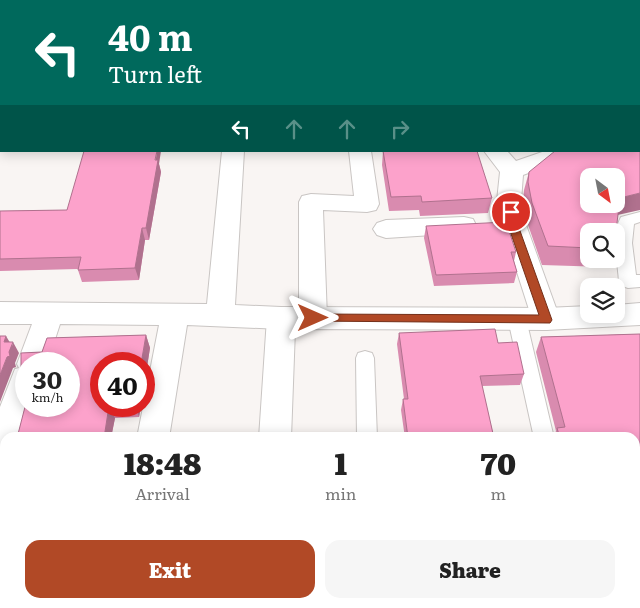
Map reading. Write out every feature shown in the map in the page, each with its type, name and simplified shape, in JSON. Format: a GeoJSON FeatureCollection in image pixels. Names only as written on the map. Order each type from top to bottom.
{"type":"FeatureCollection","features":[{"type":"Feature","properties":{"kind":"street"},"geometry":{"type":"LineString","coordinates":[[220,315],[233,152]]}},
{"type":"Feature","properties":{"kind":"street"},"geometry":{"type":"LineString","coordinates":[[313,318],[311,202],[367,204],[360,152]]}},
{"type":"Feature","properties":{"kind":"street"},"geometry":{"type":"LineString","coordinates":[[496,152],[512,171],[509,201],[496,223]]}},
{"type":"Feature","properties":{"kind":"street"},"geometry":{"type":"LineString","coordinates":[[512,171],[564,152]]}},
{"type":"Feature","properties":{"kind":"street"},"geometry":{"type":"LineString","coordinates":[[386,229],[496,223]]}},
{"type":"Feature","properties":{"kind":"street"},"geometry":{"type":"LineString","coordinates":[[496,223],[546,320]]}},
{"type":"Feature","properties":{"kind":"street"},"geometry":{"type":"LineString","coordinates":[[0,313],[546,320],[640,314]]}},
{"type":"Feature","properties":{"kind":"street"},"geometry":{"type":"LineString","coordinates":[[36,352],[50,314]]}},
{"type":"Feature","properties":{"kind":"street"},"geometry":{"type":"LineString","coordinates":[[154,432],[175,314]]}},
{"type":"Feature","properties":{"kind":"street"},"geometry":{"type":"LineString","coordinates":[[275,432],[280,318]]}},
{"type":"Feature","properties":{"kind":"street"},"geometry":{"type":"LineString","coordinates":[[6,432],[15,408]]}},
{"type":"Feature","properties":{"kind":"lane"},"geometry":{"type":"LineString","coordinates":[[640,217],[627,221],[624,243],[628,282],[640,281]]}},
{"type":"Feature","properties":{"kind":"lane"},"geometry":{"type":"LineString","coordinates":[[517,319],[543,432]]}},
{"type":"Feature","properties":{"kind":"lane"},"geometry":{"type":"LineString","coordinates":[[365,358],[367,432]]}},
{"type":"Feature","properties":{"kind":"building"},"geometry":{"type":"Polygon","coordinates":[[[84,152],[157,152],[155,160],[158,160],[146,228],[142,228],[135,268],[78,270],[81,257],[0,259],[0,211],[67,210],[84,152]]]}},
{"type":"Feature","properties":{"kind":"building"},"geometry":{"type":"Polygon","coordinates":[[[383,152],[477,152],[492,198],[422,202],[421,196],[391,197],[383,152]]]}},
{"type":"Feature","properties":{"kind":"building"},"geometry":{"type":"Polygon","coordinates":[[[554,152],[640,152],[640,193],[625,197],[625,168],[580,168],[580,213],[618,213],[617,223],[580,223],[580,248],[548,246],[532,203],[528,182],[529,172],[554,152]]]}},
{"type":"Feature","properties":{"kind":"building"},"geometry":{"type":"Polygon","coordinates":[[[506,222],[516,252],[511,252],[517,272],[436,275],[426,226],[506,222]]]}},
{"type":"Feature","properties":{"kind":"building"},"geometry":{"type":"Polygon","coordinates":[[[495,329],[498,343],[517,342],[524,374],[480,376],[493,432],[407,432],[403,399],[408,399],[399,333],[495,329]]]}},
{"type":"Feature","properties":{"kind":"building"},"geometry":{"type":"Polygon","coordinates":[[[640,334],[640,432],[558,432],[557,428],[565,427],[541,337],[640,334]]]}},
{"type":"Feature","properties":{"kind":"building"},"geometry":{"type":"Polygon","coordinates":[[[146,335],[143,352],[90,352],[90,417],[107,417],[105,432],[19,432],[22,417],[80,417],[80,352],[42,352],[47,338],[146,335]]]}},
{"type":"Feature","properties":{"kind":"building"},"geometry":{"type":"Polygon","coordinates":[[[0,336],[6,336],[4,342],[13,342],[9,352],[10,356],[7,357],[0,375],[0,336]]]}},
{"type":"Feature","properties":{"kind":"route"},"geometry":{"type":"LineString","coordinates":[[313,318],[546,320],[514,228],[511,212]]}}]}
